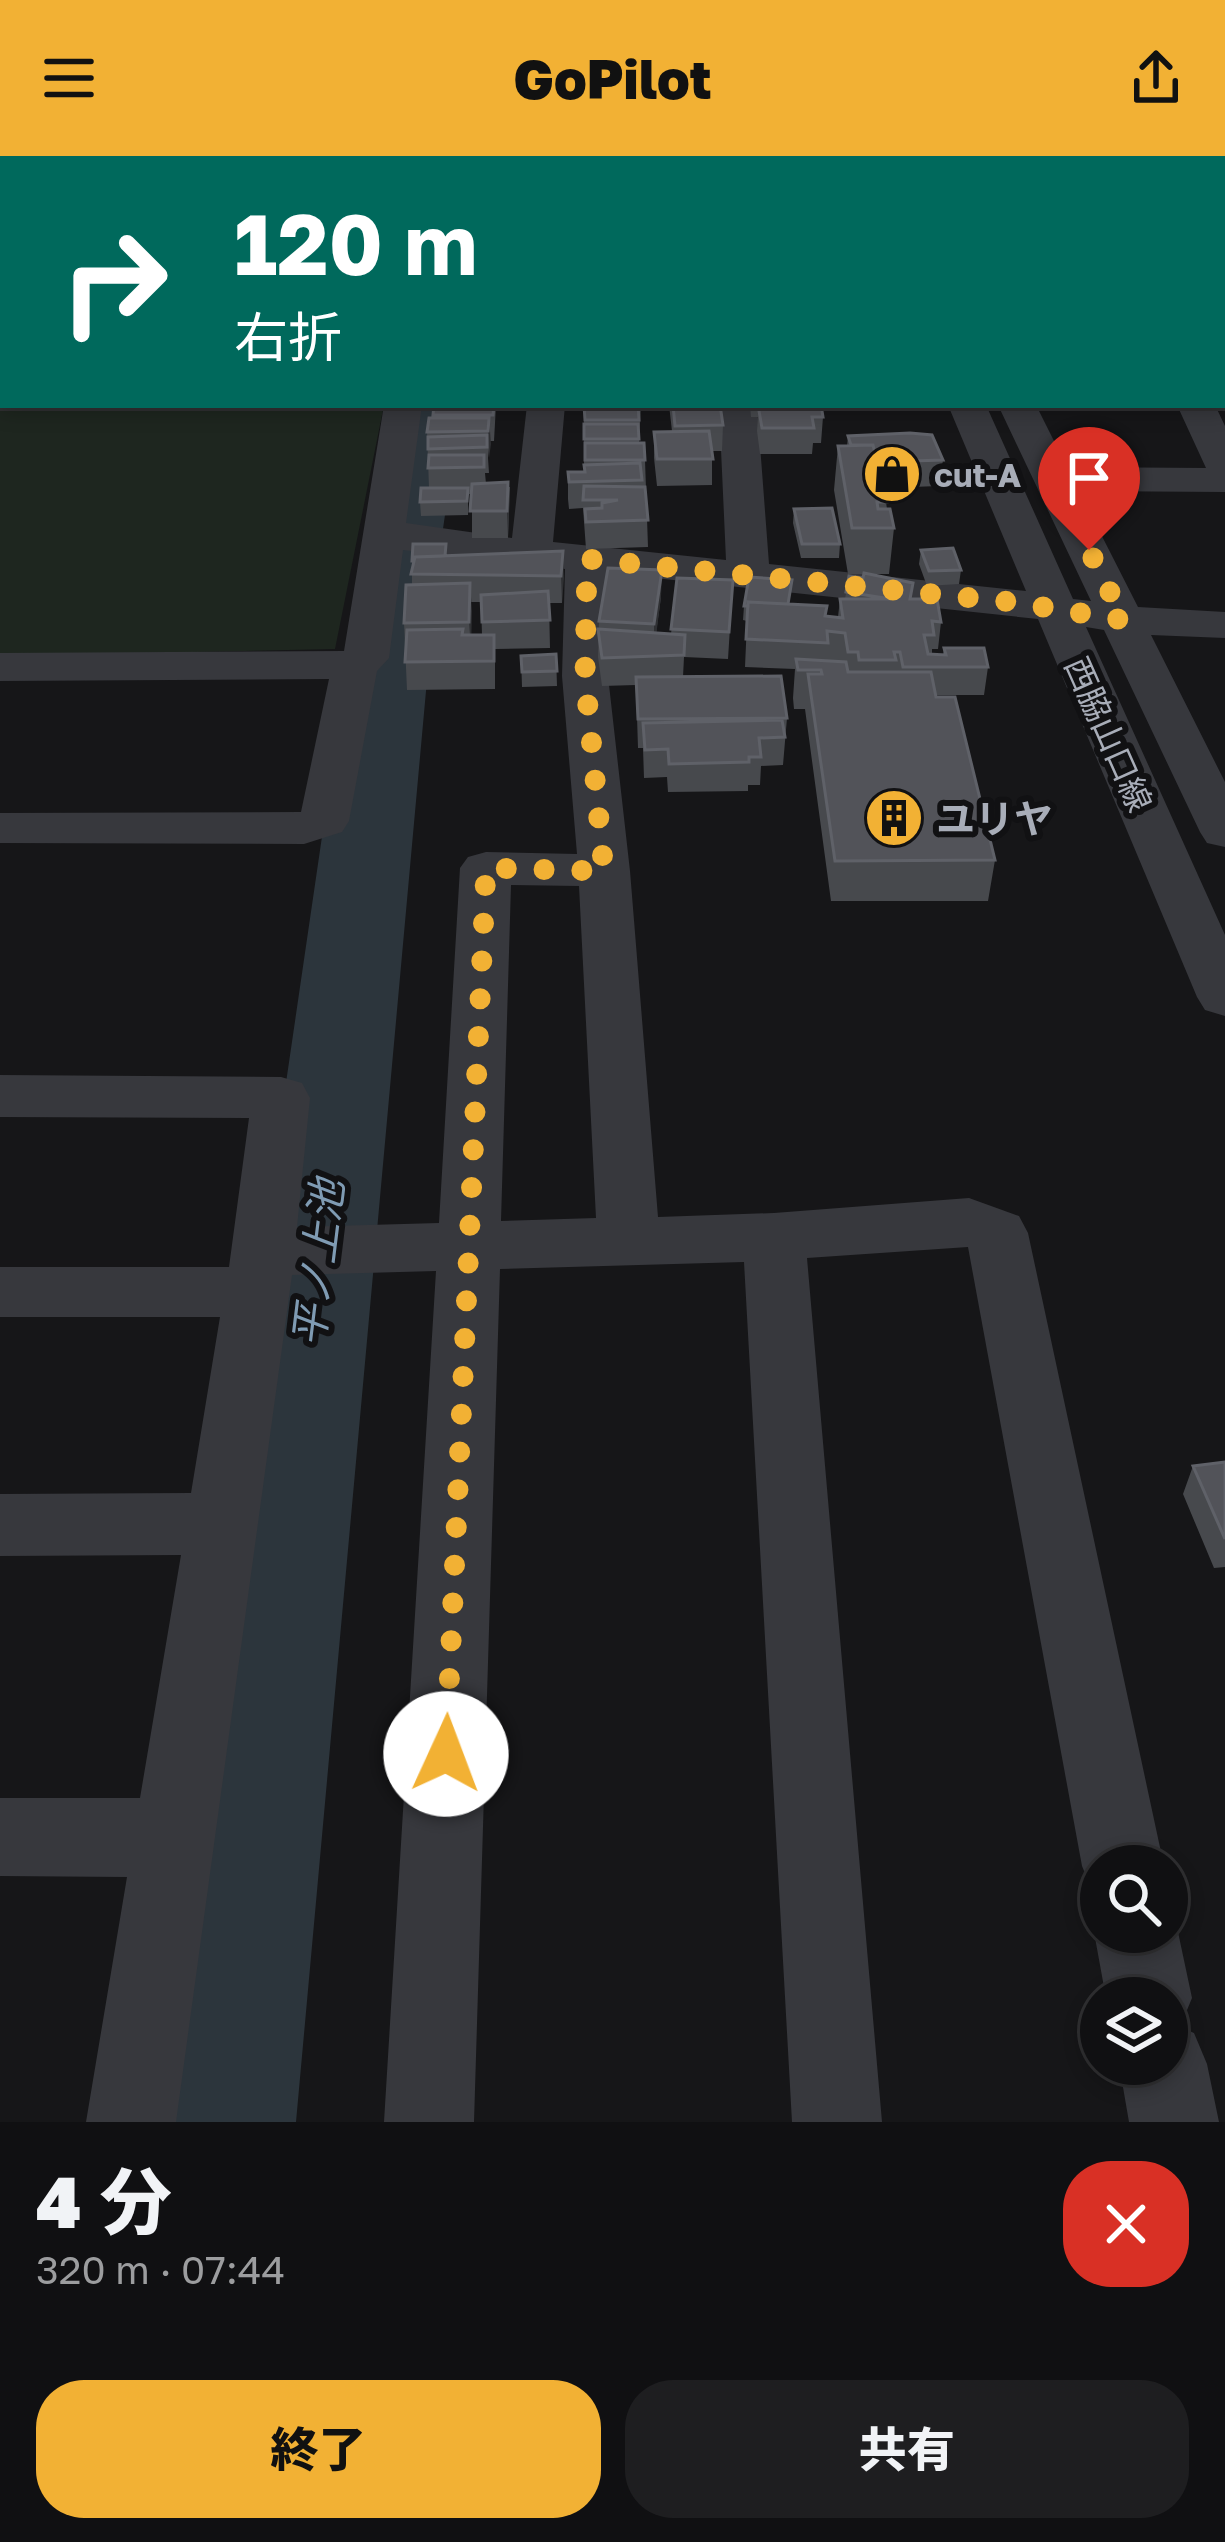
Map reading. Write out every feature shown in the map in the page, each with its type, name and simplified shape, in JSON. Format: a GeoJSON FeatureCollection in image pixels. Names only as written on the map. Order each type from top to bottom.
{"type":"FeatureCollection","features":[{"type":"Feature","properties":{"kind":"street"},"geometry":{"type":"LineString","coordinates":[[0,667],[355,665],[365,658],[399,535],[403,408]]}},
{"type":"Feature","properties":{"kind":"street"},"geometry":{"type":"LineString","coordinates":[[531,554],[546,408]]}},
{"type":"Feature","properties":{"kind":"street","name":"西脇山口線"},"geometry":{"type":"LineString","coordinates":[[968,408],[1225,997]]}},
{"type":"Feature","properties":{"kind":"street","name":"西脇山口線"},"geometry":{"type":"LineString","coordinates":[[1018,408],[1225,832]]}},
{"type":"Feature","properties":{"kind":"street"},"geometry":{"type":"LineString","coordinates":[[1197,408],[1225,466]]}},
{"type":"Feature","properties":{"kind":"street"},"geometry":{"type":"LineString","coordinates":[[748,575],[752,417]]}},
{"type":"Feature","properties":{"kind":"street"},"geometry":{"type":"LineString","coordinates":[[1054,479],[1225,480]]}},
{"type":"Feature","properties":{"kind":"street"},"geometry":{"type":"LineString","coordinates":[[399,535],[531,554],[1012,602],[1124,620],[1225,625]]}},
{"type":"Feature","properties":{"kind":"street"},"geometry":{"type":"LineString","coordinates":[[587,559],[585,676],[604,871],[629,1242]]}},
{"type":"Feature","properties":{"kind":"street"},"geometry":{"type":"LineString","coordinates":[[0,828],[304,829],[324,821],[355,665]]}},
{"type":"Feature","properties":{"kind":"street"},"geometry":{"type":"LineString","coordinates":[[429,2122],[486,868],[604,871]]}},
{"type":"Feature","properties":{"kind":"street"},"geometry":{"type":"LineString","coordinates":[[0,1096],[281,1097],[289,1261],[223,1525],[131,2122]]}},
{"type":"Feature","properties":{"kind":"street"},"geometry":{"type":"LineString","coordinates":[[0,1292],[468,1247],[774,1238],[969,1220],[997,1233],[1119,1845]]}},
{"type":"Feature","properties":{"kind":"street"},"geometry":{"type":"LineString","coordinates":[[774,1238],[837,2122]]}},
{"type":"Feature","properties":{"kind":"street"},"geometry":{"type":"LineString","coordinates":[[0,1525],[223,1525]]}},
{"type":"Feature","properties":{"kind":"street"},"geometry":{"type":"LineString","coordinates":[[0,1837],[176,1838]]}},
{"type":"Feature","properties":{"kind":"street"},"geometry":{"type":"LineString","coordinates":[[1166,2085],[1174,2122]]}},
{"type":"Feature","properties":{"kind":"shaded area"},"geometry":{"type":"Polygon","coordinates":[[[0,408],[383,408],[335,649],[0,656],[0,408]]]}},
{"type":"Feature","properties":{"kind":"building"},"geometry":{"type":"Polygon","coordinates":[[[434,408],[494,408],[493,415],[433,415],[434,408]]]}},
{"type":"Feature","properties":{"kind":"building"},"geometry":{"type":"Polygon","coordinates":[[[584,408],[638,408],[639,420],[585,420],[584,408]]]}},
{"type":"Feature","properties":{"kind":"building"},"geometry":{"type":"Polygon","coordinates":[[[673,408],[720,408],[723,425],[675,426],[673,408]]]}},
{"type":"Feature","properties":{"kind":"building"},"geometry":{"type":"Polygon","coordinates":[[[759,408],[822,408],[823,417],[812,417],[814,428],[762,428],[759,408]]]}},
{"type":"Feature","properties":{"kind":"building"},"geometry":{"type":"Polygon","coordinates":[[[429,418],[489,418],[488,431],[427,432],[429,418]]]}},
{"type":"Feature","properties":{"kind":"building"},"geometry":{"type":"Polygon","coordinates":[[[584,424],[638,424],[639,439],[584,439],[584,424]]]}},
{"type":"Feature","properties":{"kind":"building"},"geometry":{"type":"Polygon","coordinates":[[[709,431],[713,459],[657,459],[654,432],[709,431]]]}},
{"type":"Feature","properties":{"kind":"building"},"geometry":{"type":"Polygon","coordinates":[[[487,435],[487,447],[428,449],[428,437],[487,435]]]}},
{"type":"Feature","properties":{"kind":"building"},"geometry":{"type":"Polygon","coordinates":[[[932,435],[943,460],[877,462],[873,445],[851,445],[848,436],[932,435]]]}},
{"type":"Feature","properties":{"kind":"building"},"geometry":{"type":"Polygon","coordinates":[[[585,443],[644,443],[645,460],[585,460],[585,443]]]}},
{"type":"Feature","properties":{"kind":"building"},"geometry":{"type":"Polygon","coordinates":[[[873,445],[879,470],[869,471],[872,481],[883,481],[887,502],[877,502],[878,509],[890,509],[894,528],[852,528],[838,446],[873,445]]]}},
{"type":"Feature","properties":{"kind":"building"},"geometry":{"type":"Polygon","coordinates":[[[429,455],[484,455],[484,467],[428,468],[429,455]]]}},
{"type":"Feature","properties":{"kind":"building"},"geometry":{"type":"Polygon","coordinates":[[[640,463],[642,480],[569,482],[568,472],[585,472],[584,465],[640,463]]]}},
{"type":"Feature","properties":{"kind":"building"},"geometry":{"type":"Polygon","coordinates":[[[508,482],[507,511],[470,511],[472,484],[508,482]]]}},
{"type":"Feature","properties":{"kind":"building"},"geometry":{"type":"Polygon","coordinates":[[[584,486],[645,487],[648,520],[586,522],[585,509],[618,500],[583,500],[584,486]]]}},
{"type":"Feature","properties":{"kind":"building"},"geometry":{"type":"Polygon","coordinates":[[[421,488],[468,488],[467,501],[420,502],[421,488]]]}},
{"type":"Feature","properties":{"kind":"building"},"geometry":{"type":"Polygon","coordinates":[[[832,508],[840,544],[802,544],[794,509],[832,508]]]}},
{"type":"Feature","properties":{"kind":"building"},"geometry":{"type":"Polygon","coordinates":[[[413,544],[446,544],[445,556],[412,561],[413,544]]]}},
{"type":"Feature","properties":{"kind":"building"},"geometry":{"type":"Polygon","coordinates":[[[953,548],[961,570],[929,571],[921,550],[953,548]]]}},
{"type":"Feature","properties":{"kind":"building"},"geometry":{"type":"Polygon","coordinates":[[[563,551],[561,576],[411,574],[415,557],[563,551]]]}},
{"type":"Feature","properties":{"kind":"building"},"geometry":{"type":"Polygon","coordinates":[[[608,568],[662,570],[654,624],[599,621],[608,568]]]}},
{"type":"Feature","properties":{"kind":"building"},"geometry":{"type":"Polygon","coordinates":[[[864,573],[913,583],[910,599],[937,599],[941,622],[932,621],[934,635],[924,635],[928,654],[946,655],[944,648],[984,648],[988,667],[903,667],[900,652],[894,652],[896,660],[859,660],[858,652],[848,652],[845,633],[827,631],[828,643],[746,639],[748,602],[827,606],[825,616],[843,618],[840,599],[891,599],[846,592],[849,576],[863,578],[864,573]]]}},
{"type":"Feature","properties":{"kind":"building"},"geometry":{"type":"Polygon","coordinates":[[[749,577],[792,580],[788,604],[748,602],[744,606],[749,577]]]}},
{"type":"Feature","properties":{"kind":"building"},"geometry":{"type":"Polygon","coordinates":[[[677,578],[733,580],[729,632],[671,629],[677,578]]]}},
{"type":"Feature","properties":{"kind":"building"},"geometry":{"type":"Polygon","coordinates":[[[470,583],[469,622],[404,623],[406,585],[470,583]]]}},
{"type":"Feature","properties":{"kind":"building"},"geometry":{"type":"Polygon","coordinates":[[[548,591],[550,620],[482,622],[481,595],[548,591]]]}},
{"type":"Feature","properties":{"kind":"building"},"geometry":{"type":"Polygon","coordinates":[[[463,629],[462,635],[494,635],[494,661],[405,662],[407,630],[463,629]]]}},
{"type":"Feature","properties":{"kind":"building"},"geometry":{"type":"Polygon","coordinates":[[[598,629],[685,635],[684,655],[602,658],[598,629]]]}},
{"type":"Feature","properties":{"kind":"building"},"geometry":{"type":"Polygon","coordinates":[[[556,654],[557,671],[522,672],[521,656],[556,654]]]}},
{"type":"Feature","properties":{"kind":"building","name":"ユリヤ"},"geometry":{"type":"Polygon","coordinates":[[[796,659],[846,662],[848,672],[931,672],[936,697],[955,697],[995,860],[835,861],[808,674],[822,674],[821,670],[798,670],[796,659]]]}},
{"type":"Feature","properties":{"kind":"building"},"geometry":{"type":"Polygon","coordinates":[[[781,676],[787,718],[638,719],[636,677],[781,676]]]}},
{"type":"Feature","properties":{"kind":"building"},"geometry":{"type":"Polygon","coordinates":[[[782,720],[785,737],[759,738],[761,757],[749,757],[749,762],[669,764],[668,749],[645,750],[643,723],[782,720]]]}},
{"type":"Feature","properties":{"kind":"building"},"geometry":{"type":"Polygon","coordinates":[[[1225,1462],[1225,1539],[1193,1466],[1225,1462]]]}},
{"type":"Feature","properties":{"kind":"waterway","name":"平ノ上池"},"geometry":{"type":"LineString","coordinates":[[215,2122],[399,570],[426,408]]}},
{"type":"Feature","properties":{"kind":"place","name":"cut-A"},"geometry":{"type":"Point","coordinates":[892,474]}},
{"type":"Feature","properties":{"kind":"place","name":"ユリヤ"},"geometry":{"type":"Point","coordinates":[894,818]}},
{"type":"Feature","properties":{"kind":"route"},"geometry":{"type":"LineString","coordinates":[[446,1754],[486,868],[604,871],[585,676],[587,559],[1012,602],[1124,620],[1089,550]]}}]}
